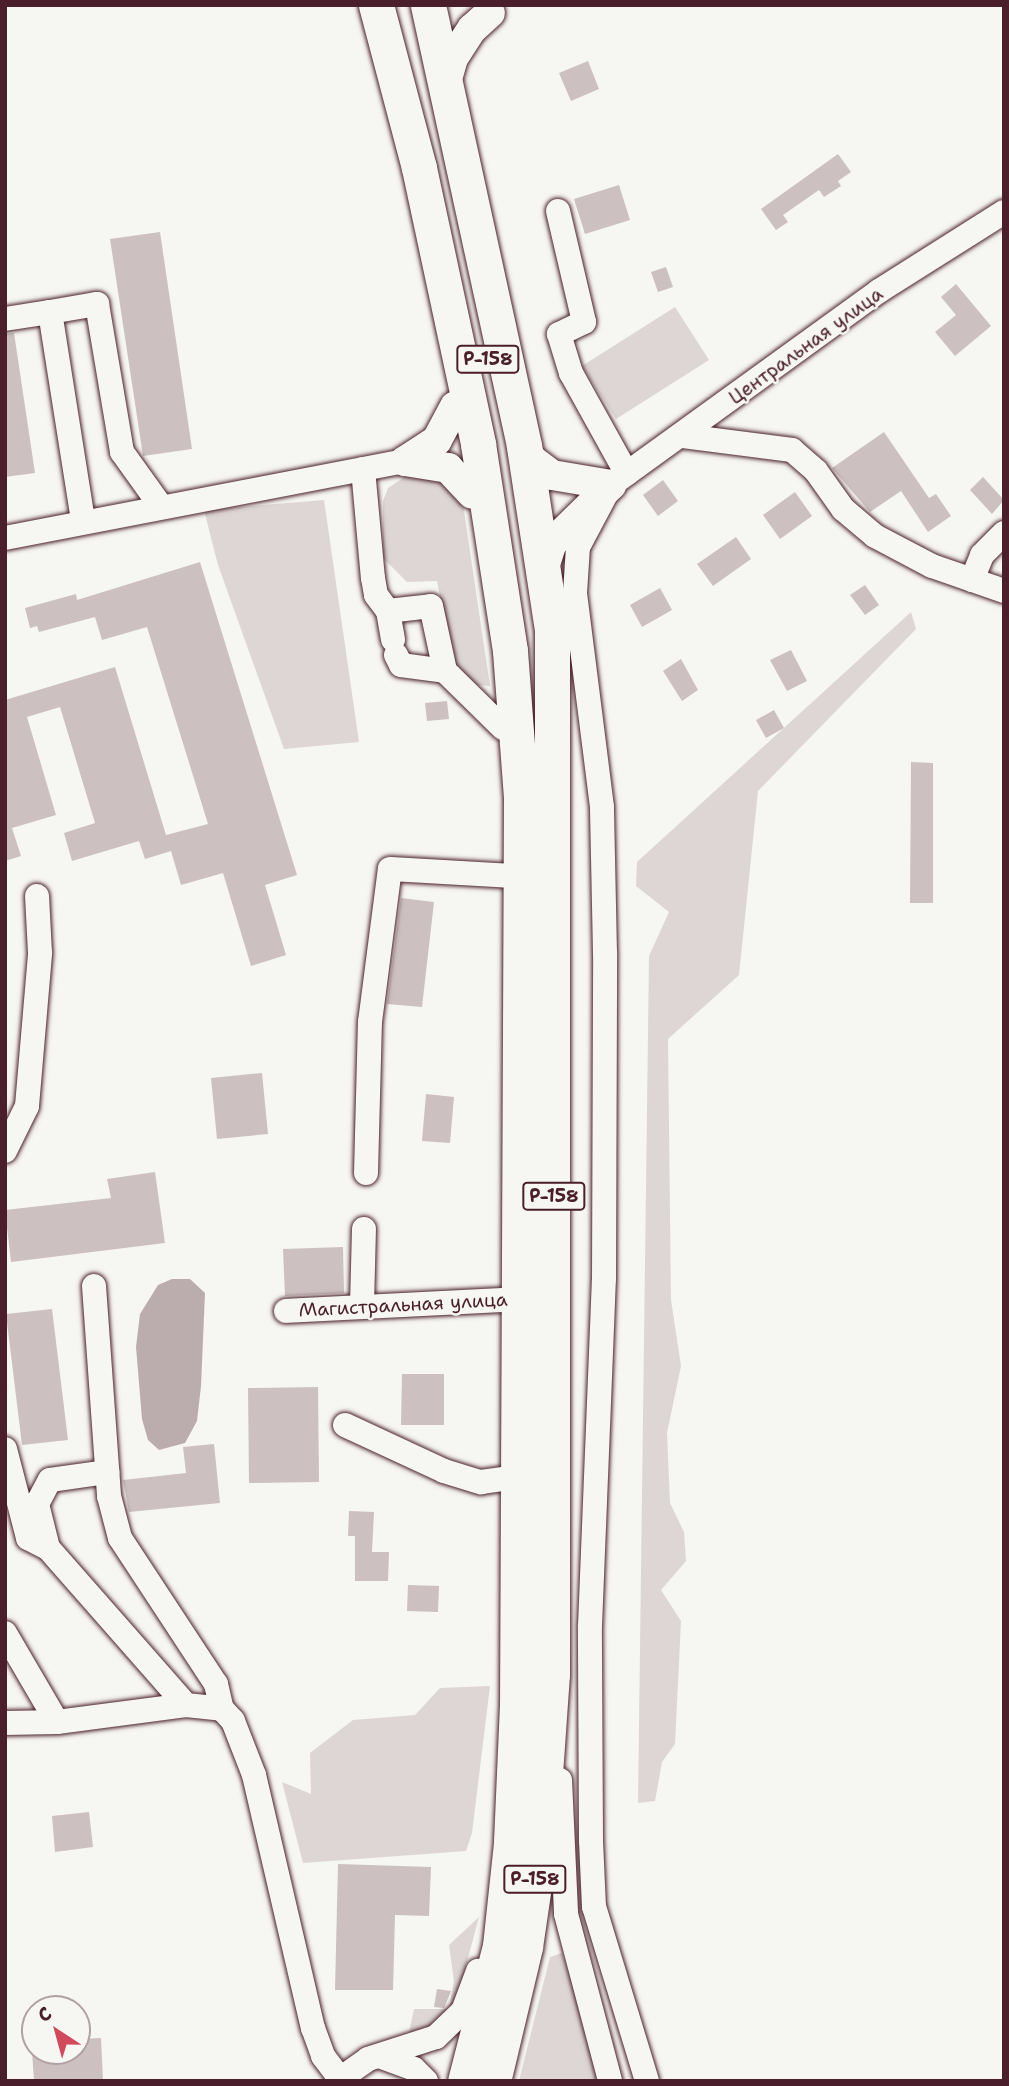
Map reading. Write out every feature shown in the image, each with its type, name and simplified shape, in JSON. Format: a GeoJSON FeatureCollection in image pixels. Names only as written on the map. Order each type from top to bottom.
{"type":"FeatureCollection","features":[{"type":"Feature","properties":{"kind":"highway","name":"Р-158"},"geometry":{"type":"LineString","coordinates":[[376,5],[389,48],[478,444],[510,651],[522,796],[517,1704],[511,1843],[500,1946],[465,2081]]}},
{"type":"Feature","properties":{"kind":"highway","name":"Р-158"},"geometry":{"type":"LineString","coordinates":[[423,7],[440,116],[502,431],[549,717],[555,878],[552,1674],[540,1845],[524,1947],[493,2081]]}},
{"type":"Feature","properties":{"kind":"highway"},"geometry":{"type":"LineString","coordinates":[[423,7],[447,79],[524,447],[545,564],[552,631],[549,717]]}},
{"type":"Feature","properties":{"kind":"highway"},"geometry":{"type":"LineString","coordinates":[[389,48],[398,120],[472,494],[490,602],[503,728],[510,876],[521,1000]]}},
{"type":"Feature","properties":{"kind":"main road"},"geometry":{"type":"LineString","coordinates":[[423,7],[442,17],[471,21],[494,9]]}},
{"type":"Feature","properties":{"kind":"main road"},"geometry":{"type":"LineString","coordinates":[[447,79],[453,58],[472,29],[494,9]]}},
{"type":"Feature","properties":{"kind":"main road"},"geometry":{"type":"LineString","coordinates":[[405,461],[436,440],[454,406]]}},
{"type":"Feature","properties":{"kind":"main road"},"geometry":{"type":"LineString","coordinates":[[524,447],[552,475],[619,480]]}},
{"type":"Feature","properties":{"kind":"main road"},"geometry":{"type":"LineString","coordinates":[[405,461],[449,468],[472,494]]}},
{"type":"Feature","properties":{"kind":"main road"},"geometry":{"type":"LineString","coordinates":[[545,564],[552,543],[619,480]]}},
{"type":"Feature","properties":{"kind":"street"},"geometry":{"type":"LineString","coordinates":[[558,211],[584,322],[559,334],[571,373],[619,480],[578,547],[575,593],[603,807],[604,1279],[590,1626],[591,1841],[594,1907],[646,2081]]}},
{"type":"Feature","properties":{"kind":"street","name":"Центральная улица"},"geometry":{"type":"LineString","coordinates":[[619,480],[683,436],[879,290],[1004,212]]}},
{"type":"Feature","properties":{"kind":"street"},"geometry":{"type":"LineString","coordinates":[[5,320],[97,304],[122,452],[160,505]]}},
{"type":"Feature","properties":{"kind":"street"},"geometry":{"type":"LineString","coordinates":[[50,312],[83,520]]}},
{"type":"Feature","properties":{"kind":"street"},"geometry":{"type":"LineString","coordinates":[[683,436],[792,450],[816,471],[858,524],[896,549],[1004,591]]}},
{"type":"Feature","properties":{"kind":"street"},"geometry":{"type":"LineString","coordinates":[[5,538],[160,505],[405,461]]}},
{"type":"Feature","properties":{"kind":"street"},"geometry":{"type":"LineString","coordinates":[[363,470],[376,595],[388,611],[401,665],[445,671]]}},
{"type":"Feature","properties":{"kind":"street"},"geometry":{"type":"LineString","coordinates":[[972,580],[982,555],[1004,533]]}},
{"type":"Feature","properties":{"kind":"street"},"geometry":{"type":"LineString","coordinates":[[388,611],[431,606],[445,671],[503,728]]}},
{"type":"Feature","properties":{"kind":"street"},"geometry":{"type":"LineString","coordinates":[[366,1173],[370,1022],[390,869],[510,876]]}},
{"type":"Feature","properties":{"kind":"street"},"geometry":{"type":"LineString","coordinates":[[5,1151],[27,1107],[40,953],[37,896]]}},
{"type":"Feature","properties":{"kind":"street"},"geometry":{"type":"LineString","coordinates":[[362,1305],[364,1229]]}},
{"type":"Feature","properties":{"kind":"street"},"geometry":{"type":"LineString","coordinates":[[94,1286],[107,1472],[120,1538],[216,1684],[222,1709],[241,1736],[254,1775],[313,2028],[323,2056],[338,2079],[353,2065],[436,2038],[463,2011],[474,1987],[517,1704]]}},
{"type":"Feature","properties":{"kind":"street","name":"Магистральная улица"},"geometry":{"type":"LineString","coordinates":[[286,1311],[520,1299]]}},
{"type":"Feature","properties":{"kind":"street"},"geometry":{"type":"LineString","coordinates":[[345,1425],[444,1471],[481,1482],[518,1478]]}},
{"type":"Feature","properties":{"kind":"street"},"geometry":{"type":"LineString","coordinates":[[5,1449],[28,1538],[48,1548],[186,1705]]}},
{"type":"Feature","properties":{"kind":"street"},"geometry":{"type":"LineString","coordinates":[[48,1548],[37,1504],[50,1480],[107,1472]]}},
{"type":"Feature","properties":{"kind":"street"},"geometry":{"type":"LineString","coordinates":[[5,1633],[57,1722]]}},
{"type":"Feature","properties":{"kind":"street"},"geometry":{"type":"LineString","coordinates":[[552,1674],[566,1914],[610,2081]]}},
{"type":"Feature","properties":{"kind":"street"},"geometry":{"type":"LineString","coordinates":[[5,1723],[57,1722],[186,1705],[222,1709]]}},
{"type":"Feature","properties":{"kind":"street"},"geometry":{"type":"LineString","coordinates":[[379,2056],[414,2069],[426,2081]]}},
{"type":"Feature","properties":{"kind":"shaded area"},"geometry":{"type":"Polygon","coordinates":[[[675,307],[709,360],[616,419],[582,366],[675,307]]]}},
{"type":"Feature","properties":{"kind":"shaded area"},"geometry":{"type":"Polygon","coordinates":[[[414,471],[461,491],[490,686],[475,685],[452,659],[437,581],[407,582],[383,558],[383,501],[388,488],[414,471]]]}},
{"type":"Feature","properties":{"kind":"shaded area"},"geometry":{"type":"Polygon","coordinates":[[[324,500],[359,742],[284,749],[218,565],[204,510],[324,500]]]}},
{"type":"Feature","properties":{"kind":"shaded area"},"geometry":{"type":"Polygon","coordinates":[[[911,612],[916,629],[758,791],[739,975],[668,1039],[671,1300],[681,1366],[667,1433],[670,1503],[684,1532],[686,1561],[661,1590],[681,1621],[675,1744],[662,1762],[655,1801],[638,1803],[649,956],[669,912],[636,886],[637,862],[911,612]]]}},
{"type":"Feature","properties":{"kind":"shaded area"},"geometry":{"type":"Polygon","coordinates":[[[172,1279],[190,1279],[205,1293],[201,1386],[197,1421],[185,1443],[159,1450],[148,1440],[142,1419],[136,1347],[140,1314],[158,1285],[172,1279]]]}},
{"type":"Feature","properties":{"kind":"shaded area"},"geometry":{"type":"Polygon","coordinates":[[[490,1686],[472,1833],[466,1851],[303,1863],[282,1782],[311,1794],[310,1753],[353,1720],[415,1715],[440,1688],[490,1686]]]}},
{"type":"Feature","properties":{"kind":"shaded area"},"geometry":{"type":"Polygon","coordinates":[[[479,1917],[457,1999],[449,2013],[433,2030],[408,2037],[414,2009],[449,2009],[454,1982],[449,1945],[479,1917]]]}},
{"type":"Feature","properties":{"kind":"shaded area"},"geometry":{"type":"Polygon","coordinates":[[[562,1953],[587,2028],[584,2048],[589,2026],[606,2081],[519,2081],[550,1957],[562,1953]]]}},
{"type":"Feature","properties":{"kind":"building"},"geometry":{"type":"Polygon","coordinates":[[[588,61],[599,89],[571,101],[559,73],[588,61]]]}},
{"type":"Feature","properties":{"kind":"building"},"geometry":{"type":"Polygon","coordinates":[[[838,154],[851,172],[838,181],[841,186],[824,197],[819,190],[783,215],[788,222],[776,230],[761,209],[838,154]]]}},
{"type":"Feature","properties":{"kind":"building"},"geometry":{"type":"Polygon","coordinates":[[[619,185],[630,220],[585,234],[574,199],[619,185]]]}},
{"type":"Feature","properties":{"kind":"building"},"geometry":{"type":"Polygon","coordinates":[[[160,232],[192,449],[143,456],[110,239],[160,232]]]}},
{"type":"Feature","properties":{"kind":"building"},"geometry":{"type":"Polygon","coordinates":[[[666,267],[673,287],[658,292],[651,272],[666,267]]]}},
{"type":"Feature","properties":{"kind":"building"},"geometry":{"type":"Polygon","coordinates":[[[956,284],[991,326],[955,356],[935,332],[956,315],[941,297],[956,284]]]}},
{"type":"Feature","properties":{"kind":"building"},"geometry":{"type":"Polygon","coordinates":[[[14,333],[35,473],[5,477],[5,334],[14,333]]]}},
{"type":"Feature","properties":{"kind":"building"},"geometry":{"type":"Polygon","coordinates":[[[884,432],[929,498],[936,494],[951,516],[928,532],[901,491],[870,512],[832,468],[884,432]]]}},
{"type":"Feature","properties":{"kind":"building"},"geometry":{"type":"Polygon","coordinates":[[[983,477],[1004,500],[992,514],[970,490],[983,477]]]}},
{"type":"Feature","properties":{"kind":"building"},"geometry":{"type":"Polygon","coordinates":[[[663,480],[678,501],[658,516],[643,495],[663,480]]]}},
{"type":"Feature","properties":{"kind":"building"},"geometry":{"type":"Polygon","coordinates":[[[795,492],[812,516],[780,539],[763,515],[795,492]]]}},
{"type":"Feature","properties":{"kind":"building"},"geometry":{"type":"Polygon","coordinates":[[[736,537],[751,559],[713,586],[697,564],[736,537]]]}},
{"type":"Feature","properties":{"kind":"building"},"geometry":{"type":"Polygon","coordinates":[[[200,562],[297,875],[265,885],[286,955],[251,966],[223,873],[181,885],[171,851],[145,859],[139,841],[72,861],[64,833],[95,823],[60,707],[27,717],[56,815],[12,828],[21,856],[5,861],[5,700],[115,667],[166,835],[208,824],[147,627],[102,640],[95,617],[39,632],[37,626],[30,628],[25,608],[76,594],[77,600],[200,562]]]}},
{"type":"Feature","properties":{"kind":"building"},"geometry":{"type":"Polygon","coordinates":[[[865,585],[879,605],[865,615],[850,595],[865,585]]]}},
{"type":"Feature","properties":{"kind":"building"},"geometry":{"type":"Polygon","coordinates":[[[660,588],[672,610],[642,627],[630,605],[660,588]]]}},
{"type":"Feature","properties":{"kind":"building"},"geometry":{"type":"Polygon","coordinates":[[[791,650],[807,681],[787,691],[770,660],[791,650]]]}},
{"type":"Feature","properties":{"kind":"building"},"geometry":{"type":"Polygon","coordinates":[[[681,659],[698,690],[682,701],[663,671],[681,659]]]}},
{"type":"Feature","properties":{"kind":"building"},"geometry":{"type":"Polygon","coordinates":[[[447,701],[449,719],[427,721],[425,703],[447,701]]]}},
{"type":"Feature","properties":{"kind":"building"},"geometry":{"type":"Polygon","coordinates":[[[774,710],[784,728],[766,738],[756,720],[774,710]]]}},
{"type":"Feature","properties":{"kind":"building"},"geometry":{"type":"Polygon","coordinates":[[[911,762],[933,763],[933,903],[910,903],[911,762]]]}},
{"type":"Feature","properties":{"kind":"building"},"geometry":{"type":"Polygon","coordinates":[[[401,898],[434,902],[422,1007],[387,1004],[401,898]]]}},
{"type":"Feature","properties":{"kind":"building"},"geometry":{"type":"Polygon","coordinates":[[[262,1073],[268,1134],[217,1139],[211,1078],[262,1073]]]}},
{"type":"Feature","properties":{"kind":"building"},"geometry":{"type":"Polygon","coordinates":[[[426,1094],[454,1097],[450,1143],[422,1141],[426,1094]]]}},
{"type":"Feature","properties":{"kind":"building"},"geometry":{"type":"Polygon","coordinates":[[[155,1172],[165,1243],[11,1262],[5,1210],[111,1198],[107,1179],[155,1172]]]}},
{"type":"Feature","properties":{"kind":"building"},"geometry":{"type":"Polygon","coordinates":[[[343,1247],[344,1293],[285,1296],[283,1249],[343,1247]]]}},
{"type":"Feature","properties":{"kind":"building"},"geometry":{"type":"Polygon","coordinates":[[[52,1309],[68,1440],[22,1445],[6,1314],[52,1309]]]}},
{"type":"Feature","properties":{"kind":"building"},"geometry":{"type":"Polygon","coordinates":[[[402,1374],[444,1374],[444,1425],[401,1425],[402,1374]]]}},
{"type":"Feature","properties":{"kind":"building"},"geometry":{"type":"Polygon","coordinates":[[[318,1387],[319,1482],[249,1483],[248,1388],[318,1387]]]}},
{"type":"Feature","properties":{"kind":"building"},"geometry":{"type":"Polygon","coordinates":[[[214,1444],[220,1503],[129,1512],[123,1480],[186,1473],[183,1447],[214,1444]]]}},
{"type":"Feature","properties":{"kind":"building"},"geometry":{"type":"Polygon","coordinates":[[[349,1511],[374,1512],[372,1552],[389,1552],[388,1581],[355,1581],[355,1536],[348,1536],[349,1511]]]}},
{"type":"Feature","properties":{"kind":"building"},"geometry":{"type":"Polygon","coordinates":[[[408,1585],[439,1586],[438,1612],[407,1611],[408,1585]]]}},
{"type":"Feature","properties":{"kind":"building"},"geometry":{"type":"Polygon","coordinates":[[[89,1812],[93,1847],[55,1852],[52,1816],[89,1812]]]}},
{"type":"Feature","properties":{"kind":"building"},"geometry":{"type":"Polygon","coordinates":[[[338,1864],[431,1867],[429,1916],[395,1915],[393,1990],[335,1990],[338,1864]]]}},
{"type":"Feature","properties":{"kind":"building"},"geometry":{"type":"Polygon","coordinates":[[[437,1989],[451,1991],[444,2008],[434,2007],[437,1989]]]}},
{"type":"Feature","properties":{"kind":"building"},"geometry":{"type":"Polygon","coordinates":[[[91,2038],[101,2038],[103,2081],[34,2081],[33,2065],[91,2065],[91,2038]]]}}]}
